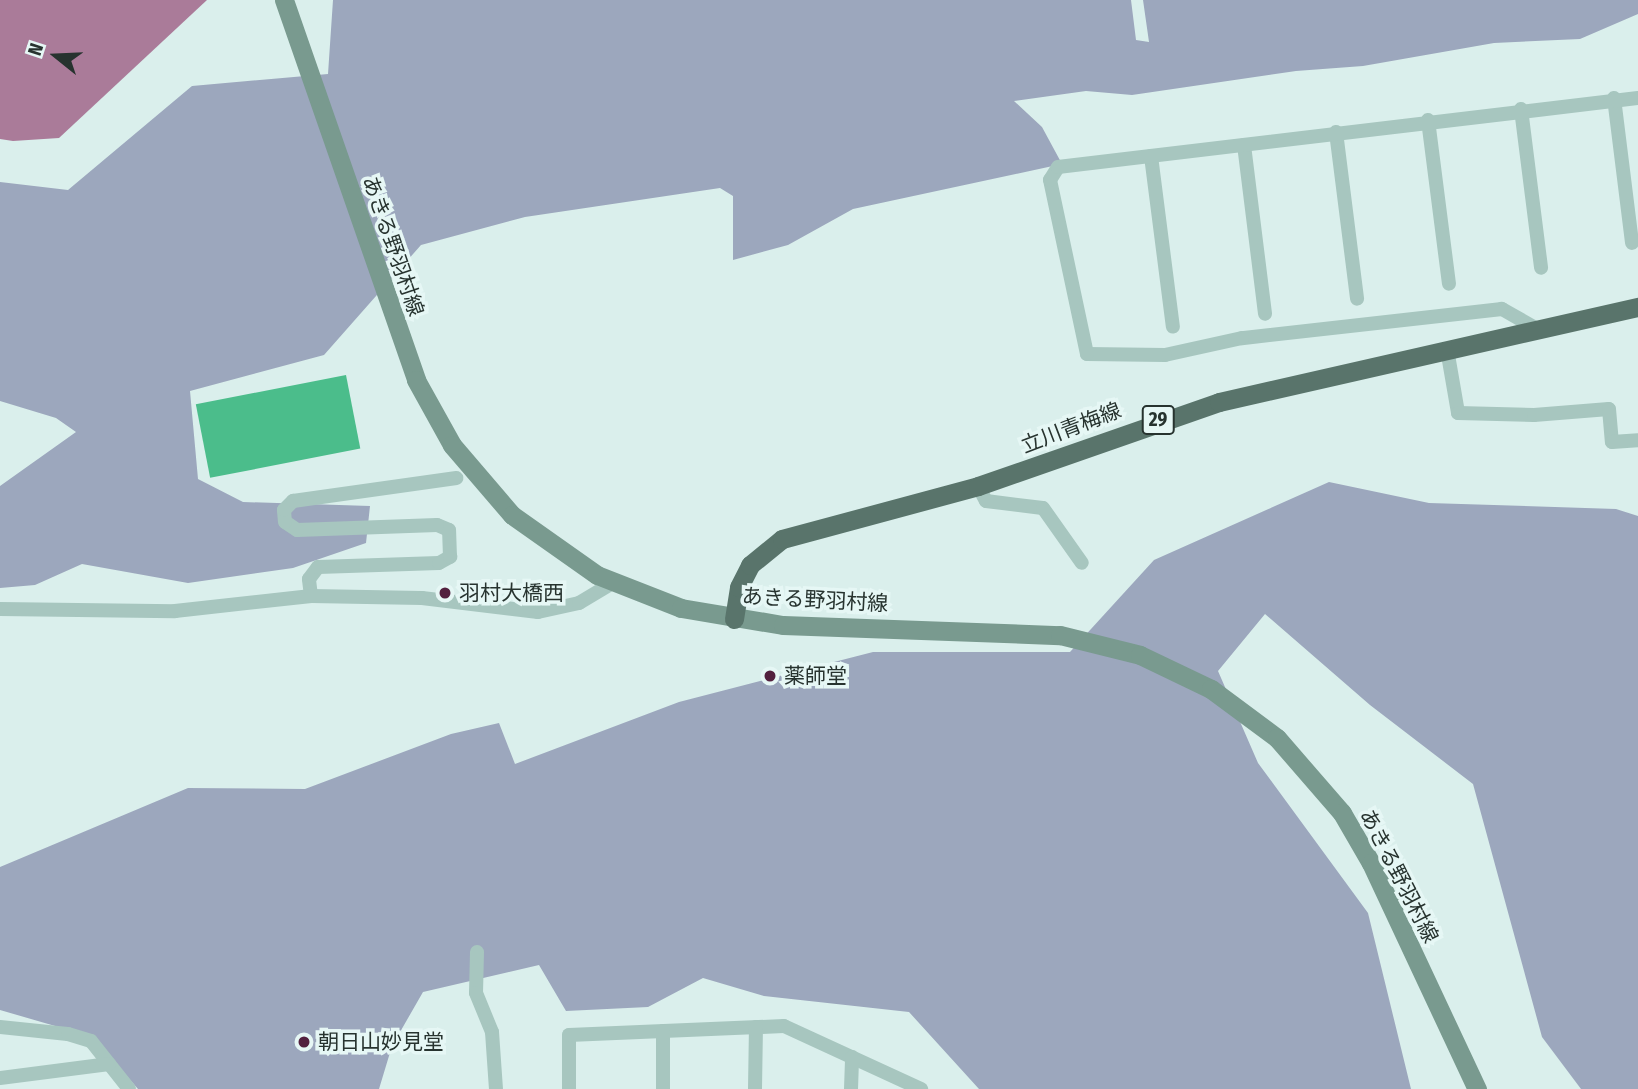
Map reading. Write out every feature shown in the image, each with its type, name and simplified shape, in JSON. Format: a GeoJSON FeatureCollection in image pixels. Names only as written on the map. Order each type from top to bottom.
{"type":"FeatureCollection","features":[{"type":"Feature","properties":{"kind":"main road","name":"あきる野羽村線"},"geometry":{"type":"LineString","coordinates":[[284,0],[405,352],[430,409],[490,493],[541,539],[583,567],[612,583],[670,606],[734,619],[1060,635],[1140,655],[1225,698],[1296,756],[1342,814],[1371,863],[1477,1089]]}},
{"type":"Feature","properties":{"kind":"main road","name":"立川青梅線"},"geometry":{"type":"LineString","coordinates":[[734,619],[746,570],[777,542],[978,486],[1219,402],[1638,307]]}},
{"type":"Feature","properties":{"kind":"street"},"geometry":{"type":"LineString","coordinates":[[1539,330],[1502,309],[1242,338],[1165,355],[1087,354],[1050,180],[1058,167],[1428,120],[1614,98],[1638,98]]}},
{"type":"Feature","properties":{"kind":"street"},"geometry":{"type":"LineString","coordinates":[[1614,98],[1632,243]]}},
{"type":"Feature","properties":{"kind":"street"},"geometry":{"type":"LineString","coordinates":[[1521,109],[1541,268]]}},
{"type":"Feature","properties":{"kind":"street"},"geometry":{"type":"LineString","coordinates":[[1428,120],[1449,284]]}},
{"type":"Feature","properties":{"kind":"street"},"geometry":{"type":"LineString","coordinates":[[1335,132],[1357,299]]}},
{"type":"Feature","properties":{"kind":"street"},"geometry":{"type":"LineString","coordinates":[[1244,145],[1265,314]]}},
{"type":"Feature","properties":{"kind":"street"},"geometry":{"type":"LineString","coordinates":[[1150,156],[1173,327]]}},
{"type":"Feature","properties":{"kind":"street"},"geometry":{"type":"LineString","coordinates":[[1447,349],[1458,413],[1534,415],[1609,409],[1612,442],[1638,440]]}},
{"type":"Feature","properties":{"kind":"street"},"geometry":{"type":"LineString","coordinates":[[310,596],[309,579],[318,567],[439,564],[450,558],[449,530],[437,525],[297,530],[285,522],[284,510],[293,501],[456,478]]}},
{"type":"Feature","properties":{"kind":"street"},"geometry":{"type":"LineString","coordinates":[[978,486],[986,501],[1043,508],[1082,563]]}},
{"type":"Feature","properties":{"kind":"street"},"geometry":{"type":"LineString","coordinates":[[0,609],[174,611],[310,596],[422,598],[538,612],[579,603],[612,583]]}},
{"type":"Feature","properties":{"kind":"street"},"geometry":{"type":"LineString","coordinates":[[477,952],[476,993],[492,1032],[496,1089]]}},
{"type":"Feature","properties":{"kind":"street"},"geometry":{"type":"LineString","coordinates":[[569,1089],[569,1035],[784,1026],[922,1089]]}},
{"type":"Feature","properties":{"kind":"street"},"geometry":{"type":"LineString","coordinates":[[0,1027],[68,1034],[91,1041],[129,1089]]}},
{"type":"Feature","properties":{"kind":"street"},"geometry":{"type":"LineString","coordinates":[[755,1089],[756,1027]]}},
{"type":"Feature","properties":{"kind":"street"},"geometry":{"type":"LineString","coordinates":[[663,1031],[663,1089]]}},
{"type":"Feature","properties":{"kind":"street"},"geometry":{"type":"LineString","coordinates":[[851,1089],[852,1057]]}},
{"type":"Feature","properties":{"kind":"street"},"geometry":{"type":"LineString","coordinates":[[0,1078],[109,1064]]}},
{"type":"Feature","properties":{"kind":"shaded area"},"geometry":{"type":"Polygon","coordinates":[[[0,0],[207,0],[59,138],[13,141],[0,139],[0,0]]]}},
{"type":"Feature","properties":{"kind":"shaded area"},"geometry":{"type":"Polygon","coordinates":[[[333,0],[1131,0],[1136,40],[1149,42],[1143,0],[1638,0],[1638,14],[1580,39],[1494,43],[1363,66],[1296,71],[1132,95],[1086,91],[1014,101],[1042,127],[1062,164],[853,209],[788,245],[733,260],[733,196],[720,188],[525,217],[421,245],[324,355],[190,391],[198,479],[243,502],[370,506],[366,543],[293,568],[188,583],[82,564],[35,585],[0,588],[0,486],[76,432],[56,418],[0,401],[0,182],[68,190],[192,86],[328,74],[333,0]]]}},
{"type":"Feature","properties":{"kind":"shaded area"},"geometry":{"type":"Polygon","coordinates":[[[1329,482],[1429,503],[1616,509],[1638,516],[1638,1089],[1581,1089],[1542,1037],[1473,784],[1370,705],[1265,614],[1218,671],[1258,763],[1368,913],[1411,1089],[979,1089],[909,1012],[764,996],[703,978],[648,1007],[566,1011],[539,965],[423,992],[392,1046],[379,1089],[138,1089],[93,1037],[0,1010],[0,867],[188,788],[305,789],[451,734],[499,723],[515,764],[679,702],[873,652],[1070,652],[1154,560],[1329,482]]]}},
{"type":"Feature","properties":{"kind":"building"},"geometry":{"type":"Polygon","coordinates":[[[346,375],[360,449],[210,478],[196,404],[346,375]]]}},
{"type":"Feature","properties":{"kind":"building","name":"薬師堂"},"geometry":{"type":"Polygon","coordinates":[[[765,670],[776,672],[774,682],[763,680],[765,670]]]}},
{"type":"Feature","properties":{"kind":"place","name":"羽村大橋西"},"geometry":{"type":"Point","coordinates":[445,593]}},
{"type":"Feature","properties":{"kind":"place","name":"薬師堂"},"geometry":{"type":"Point","coordinates":[770,676]}},
{"type":"Feature","properties":{"kind":"place","name":"朝日山妙見堂"},"geometry":{"type":"Point","coordinates":[304,1042]}}]}
